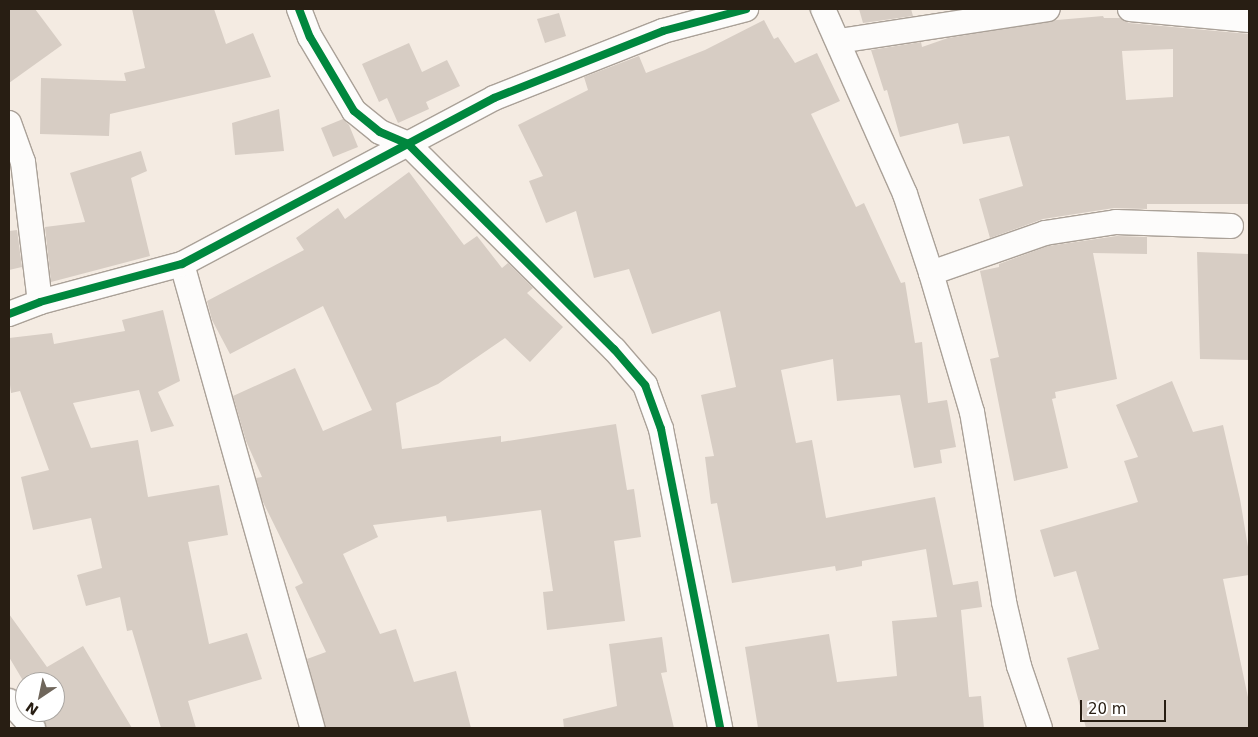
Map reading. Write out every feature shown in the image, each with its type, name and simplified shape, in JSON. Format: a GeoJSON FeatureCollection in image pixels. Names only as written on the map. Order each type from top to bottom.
{"type":"FeatureCollection","features":[{"type":"Feature","properties":{"kind":"street"},"geometry":{"type":"LineString","coordinates":[[299,9],[310,37],[354,111],[380,132],[408,144],[614,349],[645,384],[661,429],[720,728]]}},
{"type":"Feature","properties":{"kind":"street"},"geometry":{"type":"LineString","coordinates":[[9,314],[40,302],[182,264],[494,98],[663,31],[746,9]]}},
{"type":"Feature","properties":{"kind":"street"},"geometry":{"type":"LineString","coordinates":[[823,9],[839,41],[904,194],[931,273],[972,412],[1004,602],[1019,666],[1040,728]]}},
{"type":"Feature","properties":{"kind":"street"},"geometry":{"type":"LineString","coordinates":[[839,41],[1048,9]]}},
{"type":"Feature","properties":{"kind":"street"},"geometry":{"type":"LineString","coordinates":[[1130,9],[1249,20]]}},
{"type":"Feature","properties":{"kind":"street"},"geometry":{"type":"LineString","coordinates":[[9,123],[23,162],[40,302]]}},
{"type":"Feature","properties":{"kind":"street"},"geometry":{"type":"LineString","coordinates":[[931,273],[1045,233],[1116,222],[1231,226]]}},
{"type":"Feature","properties":{"kind":"street"},"geometry":{"type":"LineString","coordinates":[[182,264],[312,728]]}},
{"type":"Feature","properties":{"kind":"street"},"geometry":{"type":"LineString","coordinates":[[9,701],[33,728]]}},
{"type":"Feature","properties":{"kind":"building"},"geometry":{"type":"Polygon","coordinates":[[[9,9],[35,9],[62,45],[9,83],[9,9]]]}},
{"type":"Feature","properties":{"kind":"building"},"geometry":{"type":"Polygon","coordinates":[[[132,9],[214,9],[226,44],[253,33],[271,77],[110,114],[109,136],[40,134],[41,78],[126,81],[124,73],[145,68],[132,9]]]}},
{"type":"Feature","properties":{"kind":"building"},"geometry":{"type":"Polygon","coordinates":[[[859,9],[911,9],[913,16],[863,23],[859,9]]]}},
{"type":"Feature","properties":{"kind":"building"},"geometry":{"type":"Polygon","coordinates":[[[559,13],[566,36],[545,43],[537,19],[559,13]]]}},
{"type":"Feature","properties":{"kind":"building"},"geometry":{"type":"Polygon","coordinates":[[[1103,16],[1104,18],[1120,18],[1129,23],[1249,34],[1249,204],[1147,204],[1147,209],[1114,208],[1043,219],[990,238],[979,199],[1023,186],[1009,136],[963,144],[958,123],[900,137],[887,90],[884,91],[871,50],[921,42],[922,47],[948,38],[1057,20],[1103,16]],[[1173,49],[1122,51],[1126,100],[1173,97],[1173,49]]]}},
{"type":"Feature","properties":{"kind":"building"},"geometry":{"type":"Polygon","coordinates":[[[764,20],[774,39],[778,37],[795,63],[817,53],[840,101],[811,114],[856,207],[864,203],[901,283],[905,282],[915,343],[922,342],[928,403],[947,400],[956,447],[940,450],[942,463],[914,468],[900,395],[837,401],[833,359],[781,370],[796,443],[812,440],[826,518],[935,497],[953,585],[978,581],[982,607],[961,610],[969,697],[981,696],[984,728],[758,728],[745,647],[829,634],[837,682],[897,676],[892,621],[937,617],[926,549],[862,561],[862,566],[836,571],[835,566],[732,583],[717,503],[711,504],[705,457],[714,456],[701,395],[736,387],[720,311],[652,334],[629,269],[594,278],[576,211],[546,223],[529,181],[543,176],[518,125],[588,90],[584,77],[639,56],[646,73],[705,50],[764,20]]]}},
{"type":"Feature","properties":{"kind":"building"},"geometry":{"type":"Polygon","coordinates":[[[409,43],[422,72],[447,60],[460,86],[426,102],[429,109],[398,123],[387,98],[379,102],[362,64],[409,43]]]}},
{"type":"Feature","properties":{"kind":"building"},"geometry":{"type":"Polygon","coordinates":[[[279,109],[284,151],[235,155],[232,123],[279,109]]]}},
{"type":"Feature","properties":{"kind":"building"},"geometry":{"type":"Polygon","coordinates":[[[343,119],[349,125],[358,147],[333,157],[321,128],[343,119]]]}},
{"type":"Feature","properties":{"kind":"building"},"geometry":{"type":"Polygon","coordinates":[[[141,151],[147,171],[131,178],[150,256],[51,282],[45,227],[85,222],[70,173],[141,151]]]}},
{"type":"Feature","properties":{"kind":"building"},"geometry":{"type":"Polygon","coordinates":[[[409,172],[464,245],[477,236],[502,268],[508,263],[533,288],[527,293],[563,327],[530,362],[505,338],[438,384],[396,403],[402,449],[501,436],[501,442],[616,424],[627,490],[634,489],[641,537],[614,541],[625,621],[547,630],[543,592],[553,591],[541,510],[447,522],[446,516],[373,525],[378,537],[343,554],[380,634],[396,629],[414,682],[456,671],[471,728],[325,728],[307,659],[326,652],[295,587],[303,583],[262,500],[256,478],[262,477],[246,441],[233,396],[295,368],[323,431],[372,410],[323,306],[230,354],[212,320],[207,301],[304,250],[296,238],[338,208],[345,219],[409,172]]]}},
{"type":"Feature","properties":{"kind":"building"},"geometry":{"type":"Polygon","coordinates":[[[17,230],[22,267],[9,270],[9,231],[17,230]]]}},
{"type":"Feature","properties":{"kind":"building"},"geometry":{"type":"Polygon","coordinates":[[[1117,236],[1147,237],[1147,254],[1093,253],[1117,379],[1055,392],[1056,398],[1052,399],[1068,468],[1014,481],[990,359],[999,357],[980,271],[999,267],[999,264],[1048,246],[1117,236]]]}},
{"type":"Feature","properties":{"kind":"building"},"geometry":{"type":"Polygon","coordinates":[[[1197,252],[1249,254],[1249,360],[1200,359],[1197,252]]]}},
{"type":"Feature","properties":{"kind":"building"},"geometry":{"type":"Polygon","coordinates":[[[163,310],[180,381],[158,392],[174,426],[151,432],[139,390],[73,403],[91,448],[138,440],[148,497],[219,485],[228,535],[188,542],[209,644],[247,633],[262,679],[188,701],[196,728],[161,728],[132,630],[127,631],[120,597],[86,606],[77,575],[102,568],[91,518],[33,530],[21,477],[49,470],[20,391],[11,393],[9,377],[9,338],[52,333],[54,344],[125,331],[122,320],[163,310]]]}},
{"type":"Feature","properties":{"kind":"building"},"geometry":{"type":"Polygon","coordinates":[[[1172,381],[1193,432],[1223,425],[1240,499],[1249,553],[1249,575],[1223,579],[1249,702],[1249,728],[1086,728],[1067,658],[1099,649],[1076,571],[1054,577],[1040,530],[1138,502],[1124,461],[1138,457],[1116,405],[1172,381]]]}},
{"type":"Feature","properties":{"kind":"building"},"geometry":{"type":"Polygon","coordinates":[[[9,614],[47,667],[83,646],[132,728],[46,728],[43,722],[65,722],[65,672],[18,672],[9,657],[9,614]]]}},
{"type":"Feature","properties":{"kind":"building"},"geometry":{"type":"Polygon","coordinates":[[[662,637],[667,672],[661,673],[674,728],[564,728],[563,719],[617,706],[609,644],[662,637]]]}},
{"type":"Feature","properties":{"kind":"cycle path"},"geometry":{"type":"LineString","coordinates":[[299,9],[310,37],[354,111],[380,132],[408,144],[614,349],[645,385],[661,429],[720,728]]}},
{"type":"Feature","properties":{"kind":"cycle path"},"geometry":{"type":"LineString","coordinates":[[9,314],[40,302],[182,264],[494,98],[663,31],[746,9]]}}]}
